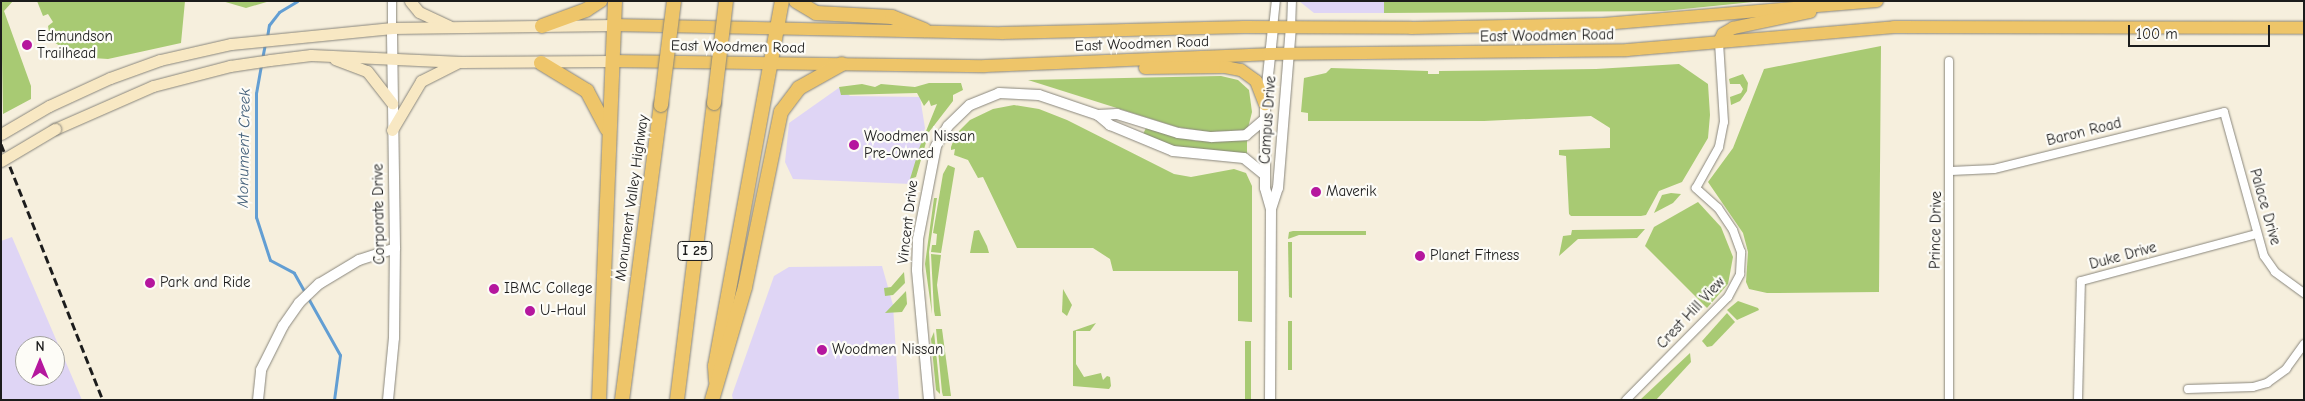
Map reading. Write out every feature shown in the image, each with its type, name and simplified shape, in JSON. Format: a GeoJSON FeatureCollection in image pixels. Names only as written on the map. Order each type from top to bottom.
{"type":"FeatureCollection","features":[{"type":"Feature","properties":{"kind":"highway"},"geometry":{"type":"LineString","coordinates":[[542,26],[586,10],[600,1]]}},
{"type":"Feature","properties":{"kind":"highway"},"geometry":{"type":"LineString","coordinates":[[599,400],[608,132],[615,1]]}},
{"type":"Feature","properties":{"kind":"highway","name":"Monument Valley Highway"},"geometry":{"type":"LineString","coordinates":[[622,400],[674,1]]}},
{"type":"Feature","properties":{"kind":"highway","name":"I 25"},"geometry":{"type":"LineString","coordinates":[[678,400],[726,1]]}},
{"type":"Feature","properties":{"kind":"highway"},"geometry":{"type":"LineString","coordinates":[[716,381],[715,366],[773,63],[782,1]]}},
{"type":"Feature","properties":{"kind":"highway"},"geometry":{"type":"LineString","coordinates":[[796,1],[816,13],[892,17],[924,30]]}},
{"type":"Feature","properties":{"kind":"highway","name":"East Woodmen Road"},"geometry":{"type":"LineString","coordinates":[[614,25],[1002,33],[1603,24],[1877,1]]}},
{"type":"Feature","properties":{"kind":"highway"},"geometry":{"type":"LineString","coordinates":[[1719,42],[1723,34],[1733,28],[1803,16],[1824,6]]}},
{"type":"Feature","properties":{"kind":"highway","name":"East Woodmen Road"},"geometry":{"type":"LineString","coordinates":[[612,61],[968,66],[1268,54],[1627,50],[1894,27],[2304,28]]}},
{"type":"Feature","properties":{"kind":"highway"},"geometry":{"type":"LineString","coordinates":[[1104,62],[1120,69],[1225,67],[1241,70],[1256,81],[1265,104]]}},
{"type":"Feature","properties":{"kind":"highway"},"geometry":{"type":"LineString","coordinates":[[541,63],[586,91],[608,132]]}},
{"type":"Feature","properties":{"kind":"highway"},"geometry":{"type":"LineString","coordinates":[[712,400],[745,287],[781,112],[799,88],[842,64]]}},
{"type":"Feature","properties":{"kind":"main road"},"geometry":{"type":"LineString","coordinates":[[410,1],[419,12],[453,28]]}},
{"type":"Feature","properties":{"kind":"main road","name":"East Woodmen Road"},"geometry":{"type":"LineString","coordinates":[[1,134],[49,106],[110,78],[184,55],[240,42],[392,28],[614,25]]}},
{"type":"Feature","properties":{"kind":"main road","name":"East Woodmen Road"},"geometry":{"type":"LineString","coordinates":[[1,161],[55,129],[120,99],[187,76],[230,66],[311,55],[392,57],[460,62],[541,63],[612,61]]}},
{"type":"Feature","properties":{"kind":"main road"},"geometry":{"type":"LineString","coordinates":[[328,56],[367,71],[392,103]]}},
{"type":"Feature","properties":{"kind":"main road"},"geometry":{"type":"LineString","coordinates":[[392,130],[421,81],[460,62]]}},
{"type":"Feature","properties":{"kind":"street"},"geometry":{"type":"LineString","coordinates":[[392,1],[392,28]]}},
{"type":"Feature","properties":{"kind":"street","name":"Campus Drive"},"geometry":{"type":"LineString","coordinates":[[1270,400],[1271,209],[1265,175],[1265,104],[1268,54],[1276,1]]}},
{"type":"Feature","properties":{"kind":"street","name":"Campus Drive"},"geometry":{"type":"LineString","coordinates":[[1271,209],[1278,188],[1279,146],[1286,111],[1292,1]]}},
{"type":"Feature","properties":{"kind":"street","name":"Corporate Drive"},"geometry":{"type":"LineString","coordinates":[[388,400],[394,338],[395,248],[392,28]]}},
{"type":"Feature","properties":{"kind":"street","name":"Crest Hill View"},"geometry":{"type":"LineString","coordinates":[[1626,400],[1728,297],[1740,274],[1740,248],[1733,230],[1718,208],[1696,188],[1719,147],[1724,122],[1719,42]]}},
{"type":"Feature","properties":{"kind":"street","name":"Prince Drive"},"geometry":{"type":"LineString","coordinates":[[1949,61],[1949,400]]}},
{"type":"Feature","properties":{"kind":"street","name":"Vincent Drive"},"geometry":{"type":"LineString","coordinates":[[929,400],[917,249],[932,162],[943,133],[970,106],[1007,92],[1039,95],[1098,115],[1110,125],[1172,151],[1244,158],[1265,175]]}},
{"type":"Feature","properties":{"kind":"street","name":"Baron Road"},"geometry":{"type":"LineString","coordinates":[[1950,171],[1994,169],[2224,112]]}},
{"type":"Feature","properties":{"kind":"street","name":"Palace Drive"},"geometry":{"type":"LineString","coordinates":[[2224,112],[2257,234],[2268,263],[2282,279],[2304,293]]}},
{"type":"Feature","properties":{"kind":"street","name":"Vincent Drive"},"geometry":{"type":"LineString","coordinates":[[1098,115],[1118,114],[1178,133],[1212,137],[1246,135],[1265,119]]}},
{"type":"Feature","properties":{"kind":"street","name":"Duke Drive"},"geometry":{"type":"LineString","coordinates":[[2078,400],[2081,281],[2257,234]]}},
{"type":"Feature","properties":{"kind":"street"},"geometry":{"type":"LineString","coordinates":[[258,400],[261,370],[283,326],[299,303],[319,284],[359,260],[395,248]]}},
{"type":"Feature","properties":{"kind":"street"},"geometry":{"type":"LineString","coordinates":[[2188,389],[2253,387],[2266,384],[2286,369],[2304,344]]}},
{"type":"Feature","properties":{"kind":"shaded area"},"geometry":{"type":"Polygon","coordinates":[[[1299,1],[1384,1],[1384,13],[1314,13],[1299,1]]]}},
{"type":"Feature","properties":{"kind":"shaded area","name":"Woodmen Nissan Pre-Owned"},"geometry":{"type":"Polygon","coordinates":[[[840,87],[850,96],[920,97],[925,128],[911,184],[793,179],[785,162],[789,123],[840,87]]]}},
{"type":"Feature","properties":{"kind":"shaded area"},"geometry":{"type":"Polygon","coordinates":[[[12,237],[55,336],[15,336],[15,386],[65,386],[65,360],[82,400],[1,400],[1,241],[12,237]]]}},
{"type":"Feature","properties":{"kind":"shaded area","name":"Woodmen Nissan"},"geometry":{"type":"Polygon","coordinates":[[[882,266],[893,305],[899,400],[733,400],[732,395],[774,276],[789,267],[882,266]]]}},
{"type":"Feature","properties":{"kind":"green space"},"geometry":{"type":"Polygon","coordinates":[[[1,1],[13,1],[4,11],[31,86],[31,99],[3,114],[1,1]]]}},
{"type":"Feature","properties":{"kind":"green space"},"geometry":{"type":"Polygon","coordinates":[[[37,1],[185,1],[181,43],[108,59],[78,57],[52,41],[57,37],[54,32],[49,32],[48,26],[53,22],[48,14],[43,16],[37,1]]]}},
{"type":"Feature","properties":{"kind":"green space"},"geometry":{"type":"Polygon","coordinates":[[[222,1],[270,1],[246,8],[222,1]]]}},
{"type":"Feature","properties":{"kind":"green space"},"geometry":{"type":"Polygon","coordinates":[[[1384,1],[1763,1],[1664,11],[1384,13],[1384,1]]]}},
{"type":"Feature","properties":{"kind":"green space"},"geometry":{"type":"Polygon","coordinates":[[[1881,46],[1879,292],[1767,293],[1749,289],[1746,282],[1748,252],[1743,233],[1708,182],[1733,148],[1764,69],[1881,46]]]}},
{"type":"Feature","properties":{"kind":"green space"},"geometry":{"type":"Polygon","coordinates":[[[1679,64],[1708,84],[1710,115],[1708,138],[1682,182],[1659,191],[1646,215],[1641,216],[1571,216],[1569,214],[1566,156],[1559,155],[1559,150],[1610,148],[1610,128],[1591,116],[1484,121],[1308,121],[1308,113],[1301,112],[1304,78],[1326,73],[1331,68],[1428,71],[1428,74],[1439,74],[1439,71],[1596,69],[1679,64]]]}},
{"type":"Feature","properties":{"kind":"green space"},"geometry":{"type":"Polygon","coordinates":[[[1743,74],[1748,83],[1747,91],[1740,101],[1731,105],[1730,97],[1741,93],[1743,89],[1740,84],[1730,84],[1729,79],[1743,74]]]}},
{"type":"Feature","properties":{"kind":"green space"},"geometry":{"type":"Polygon","coordinates":[[[1221,76],[1238,80],[1249,90],[1252,112],[1248,128],[1244,130],[1209,132],[1177,127],[1028,80],[1221,76]]]}},
{"type":"Feature","properties":{"kind":"green space"},"geometry":{"type":"Polygon","coordinates":[[[929,83],[961,83],[963,90],[953,95],[953,101],[929,132],[916,177],[910,179],[920,146],[937,104],[931,106],[929,100],[924,106],[917,93],[841,95],[839,87],[862,84],[875,87],[881,84],[915,87],[929,83]]]}},
{"type":"Feature","properties":{"kind":"green space"},"geometry":{"type":"Polygon","coordinates":[[[1014,105],[1039,109],[1067,120],[1174,174],[1191,177],[1234,169],[1246,173],[1252,186],[1252,322],[1238,321],[1238,271],[1113,271],[1110,259],[1093,248],[1017,248],[983,177],[978,178],[968,160],[954,155],[955,149],[951,150],[956,134],[970,120],[993,109],[1014,105]]]}},
{"type":"Feature","properties":{"kind":"green space"},"geometry":{"type":"Polygon","coordinates":[[[1146,128],[1196,141],[1247,140],[1247,154],[1174,147],[1143,134],[1146,128]]]}},
{"type":"Feature","properties":{"kind":"green space"},"geometry":{"type":"Polygon","coordinates":[[[948,165],[955,168],[941,253],[931,252],[932,245],[936,245],[937,234],[933,233],[943,174],[948,165]]]}},
{"type":"Feature","properties":{"kind":"green space"},"geometry":{"type":"Polygon","coordinates":[[[1671,193],[1681,194],[1673,203],[1654,213],[1662,195],[1671,193]]]}},
{"type":"Feature","properties":{"kind":"green space"},"geometry":{"type":"Polygon","coordinates":[[[934,198],[937,198],[929,252],[932,314],[925,264],[934,198]]]}},
{"type":"Feature","properties":{"kind":"green space"},"geometry":{"type":"Polygon","coordinates":[[[1698,202],[1721,227],[1733,257],[1728,284],[1707,308],[1645,246],[1654,227],[1698,202]]]}},
{"type":"Feature","properties":{"kind":"green space"},"geometry":{"type":"Polygon","coordinates":[[[1645,229],[1637,238],[1578,239],[1559,256],[1563,236],[1571,235],[1572,230],[1645,229]]]}},
{"type":"Feature","properties":{"kind":"green space"},"geometry":{"type":"Polygon","coordinates":[[[979,230],[989,253],[970,253],[974,231],[979,230]]]}},
{"type":"Feature","properties":{"kind":"green space"},"geometry":{"type":"Polygon","coordinates":[[[1366,231],[1366,235],[1299,235],[1288,239],[1289,232],[1366,231]]]}},
{"type":"Feature","properties":{"kind":"green space"},"geometry":{"type":"Polygon","coordinates":[[[1288,242],[1292,242],[1292,298],[1289,297],[1288,242]]]}},
{"type":"Feature","properties":{"kind":"green space"},"geometry":{"type":"Polygon","coordinates":[[[931,254],[941,255],[937,285],[941,316],[935,316],[934,311],[931,254]]]}},
{"type":"Feature","properties":{"kind":"green space"},"geometry":{"type":"Polygon","coordinates":[[[904,272],[905,283],[893,295],[885,296],[884,288],[891,287],[904,272]]]}},
{"type":"Feature","properties":{"kind":"green space"},"geometry":{"type":"Polygon","coordinates":[[[1063,289],[1072,305],[1067,316],[1062,312],[1063,289]]]}},
{"type":"Feature","properties":{"kind":"green space"},"geometry":{"type":"Polygon","coordinates":[[[906,291],[907,304],[902,312],[885,313],[906,291]]]}},
{"type":"Feature","properties":{"kind":"green space"},"geometry":{"type":"Polygon","coordinates":[[[1738,301],[1759,310],[1737,320],[1727,310],[1738,301]]]}},
{"type":"Feature","properties":{"kind":"green space"},"geometry":{"type":"Polygon","coordinates":[[[1727,313],[1735,322],[1712,346],[1707,347],[1702,341],[1727,313]]]}},
{"type":"Feature","properties":{"kind":"green space"},"geometry":{"type":"Polygon","coordinates":[[[1288,321],[1292,321],[1292,370],[1288,370],[1288,321]]]}},
{"type":"Feature","properties":{"kind":"green space"},"geometry":{"type":"Polygon","coordinates":[[[1096,323],[1090,331],[1076,331],[1076,364],[1084,377],[1101,373],[1103,380],[1107,376],[1110,377],[1111,386],[1109,389],[1073,386],[1073,331],[1096,323]]]}},
{"type":"Feature","properties":{"kind":"green space"},"geometry":{"type":"Polygon","coordinates":[[[936,329],[942,329],[951,396],[943,396],[942,392],[936,329]]]}},
{"type":"Feature","properties":{"kind":"green space"},"geometry":{"type":"Polygon","coordinates":[[[934,332],[940,394],[936,390],[931,339],[934,332]]]}},
{"type":"Feature","properties":{"kind":"green space"},"geometry":{"type":"Polygon","coordinates":[[[1245,341],[1251,341],[1251,400],[1245,400],[1245,341]]]}},
{"type":"Feature","properties":{"kind":"green space"},"geometry":{"type":"Polygon","coordinates":[[[1690,353],[1691,362],[1656,400],[1640,400],[1690,353]]]}},
{"type":"Feature","properties":{"kind":"waterway","name":"Monument Creek"},"geometry":{"type":"LineString","coordinates":[[267,37],[269,25],[279,12],[297,1]]}},
{"type":"Feature","properties":{"kind":"waterway","name":"Monument Creek"},"geometry":{"type":"LineString","coordinates":[[262,59],[265,43]]}},
{"type":"Feature","properties":{"kind":"waterway","name":"Monument Creek"},"geometry":{"type":"LineString","coordinates":[[261,65],[256,93],[256,217],[270,260],[294,273],[340,355],[334,400]]}},
{"type":"Feature","properties":{"kind":"railway"},"geometry":{"type":"LineString","coordinates":[[1,144],[103,400]]}},
{"type":"Feature","properties":{"kind":"place","name":"Edmundson Trailhead"},"geometry":{"type":"Point","coordinates":[27,45]}},
{"type":"Feature","properties":{"kind":"place","name":"Woodmen Nissan Pre-Owned"},"geometry":{"type":"Point","coordinates":[854,145]}},
{"type":"Feature","properties":{"kind":"place","name":"Maverik"},"geometry":{"type":"Point","coordinates":[1316,192]}},
{"type":"Feature","properties":{"kind":"place","name":"Planet Fitness"},"geometry":{"type":"Point","coordinates":[1420,256]}},
{"type":"Feature","properties":{"kind":"place","name":"Park and Ride"},"geometry":{"type":"Point","coordinates":[150,283]}},
{"type":"Feature","properties":{"kind":"place","name":"IBMC College"},"geometry":{"type":"Point","coordinates":[494,289]}},
{"type":"Feature","properties":{"kind":"place","name":"U-Haul"},"geometry":{"type":"Point","coordinates":[530,311]}},
{"type":"Feature","properties":{"kind":"place","name":"Woodmen Nissan"},"geometry":{"type":"Point","coordinates":[822,350]}}]}
